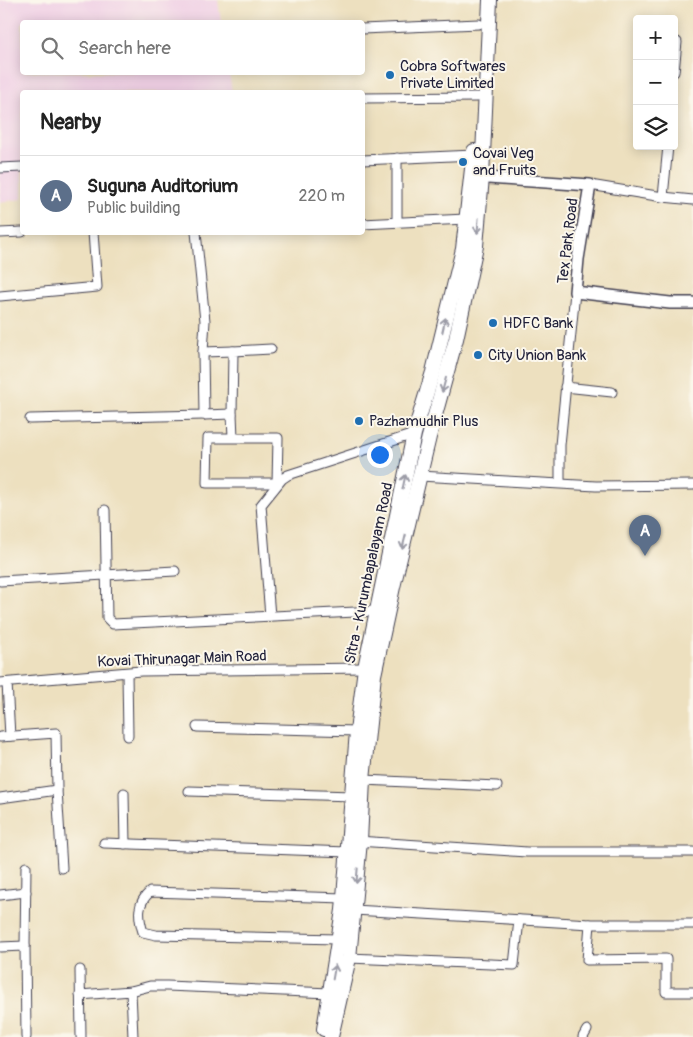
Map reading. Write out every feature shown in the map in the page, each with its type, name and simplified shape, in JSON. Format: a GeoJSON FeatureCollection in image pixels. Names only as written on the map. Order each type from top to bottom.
{"type":"FeatureCollection","features":[{"type":"Feature","properties":{"kind":"main road","name":"Sitra - Kurumbapalayam Road"},"geometry":{"type":"LineString","coordinates":[[476,177],[474,155],[480,0]]}},
{"type":"Feature","properties":{"kind":"main road","name":"Sitra - Kurumbapalayam Road"},"geometry":{"type":"LineString","coordinates":[[323,1037],[352,845],[352,796],[357,731],[365,668],[414,434],[433,372],[463,249],[466,219],[476,177],[490,0]]}},
{"type":"Feature","properties":{"kind":"main road"},"geometry":{"type":"LineString","coordinates":[[331,1037],[349,958],[354,910],[352,845],[363,780],[374,675],[420,476],[456,339],[476,246],[476,177]]}},
{"type":"Feature","properties":{"kind":"street"},"geometry":{"type":"LineString","coordinates":[[365,29],[480,24]]}},
{"type":"Feature","properties":{"kind":"street"},"geometry":{"type":"LineString","coordinates":[[365,98],[476,97]]}},
{"type":"Feature","properties":{"kind":"street"},"geometry":{"type":"LineString","coordinates":[[663,198],[668,150]]}},
{"type":"Feature","properties":{"kind":"street"},"geometry":{"type":"LineString","coordinates":[[365,160],[474,155]]}},
{"type":"Feature","properties":{"kind":"street"},"geometry":{"type":"LineString","coordinates":[[397,158],[397,222]]}},
{"type":"Feature","properties":{"kind":"street"},"geometry":{"type":"LineString","coordinates":[[0,168],[20,166]]}},
{"type":"Feature","properties":{"kind":"street","name":"Tex Park Road"},"geometry":{"type":"LineString","coordinates":[[476,177],[590,185],[575,292],[670,303],[693,303]]}},
{"type":"Feature","properties":{"kind":"street"},"geometry":{"type":"LineString","coordinates":[[590,185],[663,198],[693,200]]}},
{"type":"Feature","properties":{"kind":"street"},"geometry":{"type":"LineString","coordinates":[[365,224],[466,219]]}},
{"type":"Feature","properties":{"kind":"street"},"geometry":{"type":"LineString","coordinates":[[0,234],[20,232]]}},
{"type":"Feature","properties":{"kind":"street"},"geometry":{"type":"LineString","coordinates":[[0,296],[97,287],[93,235]]}},
{"type":"Feature","properties":{"kind":"street"},"geometry":{"type":"LineString","coordinates":[[196,235],[205,321],[203,352],[204,415]]}},
{"type":"Feature","properties":{"kind":"street"},"geometry":{"type":"LineString","coordinates":[[560,483],[560,445],[575,292]]}},
{"type":"Feature","properties":{"kind":"street"},"geometry":{"type":"LineString","coordinates":[[203,352],[271,349]]}},
{"type":"Feature","properties":{"kind":"street"},"geometry":{"type":"LineString","coordinates":[[233,351],[233,438]]}},
{"type":"Feature","properties":{"kind":"street"},"geometry":{"type":"LineString","coordinates":[[565,387],[612,392]]}},
{"type":"Feature","properties":{"kind":"street"},"geometry":{"type":"LineString","coordinates":[[30,419],[232,414]]}},
{"type":"Feature","properties":{"kind":"street"},"geometry":{"type":"LineString","coordinates":[[270,616],[261,505],[282,479],[288,475],[414,434]]}},
{"type":"Feature","properties":{"kind":"street"},"geometry":{"type":"LineString","coordinates":[[208,438],[233,438],[278,438],[277,483],[206,483],[208,438]]}},
{"type":"Feature","properties":{"kind":"street"},"geometry":{"type":"LineString","coordinates":[[420,476],[596,486],[693,485]]}},
{"type":"Feature","properties":{"kind":"street"},"geometry":{"type":"LineString","coordinates":[[106,510],[107,618],[112,624],[376,611]]}},
{"type":"Feature","properties":{"kind":"street"},"geometry":{"type":"LineString","coordinates":[[0,581],[175,572]]}},
{"type":"Feature","properties":{"kind":"street","name":"Kovai Thirunagar Main Road"},"geometry":{"type":"LineString","coordinates":[[4,683],[127,673],[365,668]]}},
{"type":"Feature","properties":{"kind":"street"},"geometry":{"type":"LineString","coordinates":[[127,673],[128,736]]}},
{"type":"Feature","properties":{"kind":"street"},"geometry":{"type":"LineString","coordinates":[[4,683],[5,737],[56,733],[57,790],[62,868]]}},
{"type":"Feature","properties":{"kind":"street"},"geometry":{"type":"LineString","coordinates":[[197,727],[357,731]]}},
{"type":"Feature","properties":{"kind":"street"},"geometry":{"type":"LineString","coordinates":[[363,780],[497,786]]}},
{"type":"Feature","properties":{"kind":"street"},"geometry":{"type":"LineString","coordinates":[[0,798],[57,790]]}},
{"type":"Feature","properties":{"kind":"street"},"geometry":{"type":"LineString","coordinates":[[189,791],[352,796]]}},
{"type":"Feature","properties":{"kind":"street"},"geometry":{"type":"LineString","coordinates":[[124,793],[125,844]]}},
{"type":"Feature","properties":{"kind":"street"},"geometry":{"type":"LineString","coordinates":[[104,843],[352,845],[527,852],[693,852]]}},
{"type":"Feature","properties":{"kind":"street"},"geometry":{"type":"LineString","coordinates":[[26,867],[26,1037]]}},
{"type":"Feature","properties":{"kind":"street"},"geometry":{"type":"LineString","coordinates":[[0,895],[26,892]]}},
{"type":"Feature","properties":{"kind":"street"},"geometry":{"type":"LineString","coordinates":[[338,939],[156,935],[143,932],[139,915],[140,904],[150,892],[344,898]]}},
{"type":"Feature","properties":{"kind":"street"},"geometry":{"type":"LineString","coordinates":[[354,910],[590,924],[693,924]]}},
{"type":"Feature","properties":{"kind":"street"},"geometry":{"type":"LineString","coordinates":[[349,958],[514,965],[519,920]]}},
{"type":"Feature","properties":{"kind":"street"},"geometry":{"type":"LineString","coordinates":[[590,924],[587,960],[666,959],[666,992],[693,992]]}},
{"type":"Feature","properties":{"kind":"street"},"geometry":{"type":"LineString","coordinates":[[0,947],[25,946]]}},
{"type":"Feature","properties":{"kind":"street"},"geometry":{"type":"LineString","coordinates":[[80,970],[81,1037]]}},
{"type":"Feature","properties":{"kind":"street"},"geometry":{"type":"LineString","coordinates":[[80,995],[131,991],[150,986],[330,993]]}},
{"type":"Feature","properties":{"kind":"street"},"geometry":{"type":"LineString","coordinates":[[131,991],[133,1037]]}},
{"type":"Feature","properties":{"kind":"shaded area"},"geometry":{"type":"Polygon","coordinates":[[[0,0],[218,0],[221,20],[20,20],[20,75],[229,75],[232,90],[20,90],[20,199],[0,202],[0,0]]]}},
{"type":"Feature","properties":{"kind":"place","name":"Cobra Softwares Private Limited"},"geometry":{"type":"Point","coordinates":[390,75]}},
{"type":"Feature","properties":{"kind":"place","name":"Covai Veg and Fruits"},"geometry":{"type":"Point","coordinates":[463,162]}},
{"type":"Feature","properties":{"kind":"place","name":"HDFC Bank"},"geometry":{"type":"Point","coordinates":[493,323]}},
{"type":"Feature","properties":{"kind":"place","name":"City Union Bank"},"geometry":{"type":"Point","coordinates":[478,355]}},
{"type":"Feature","properties":{"kind":"place","name":"Pazhamudhir Plus"},"geometry":{"type":"Point","coordinates":[359,421]}},
{"type":"Feature","properties":{"kind":"place","name":"Suguna Auditorium"},"geometry":{"type":"Point","coordinates":[645,556]}}]}
